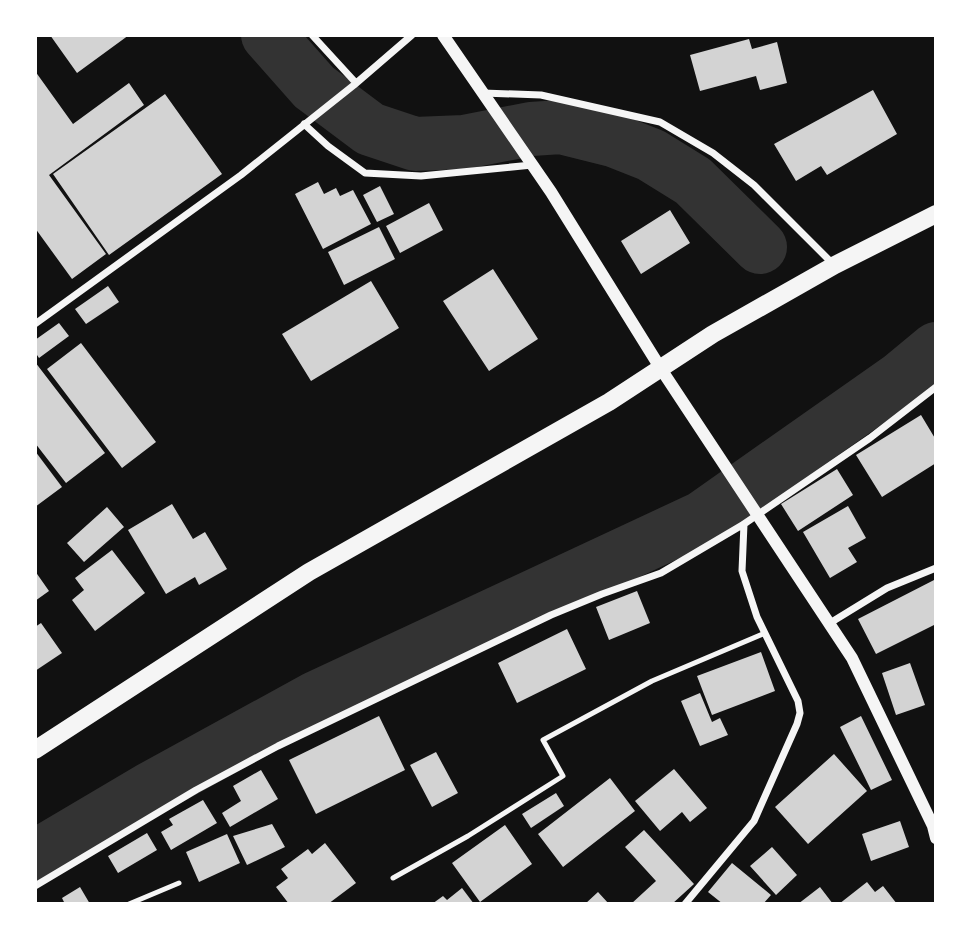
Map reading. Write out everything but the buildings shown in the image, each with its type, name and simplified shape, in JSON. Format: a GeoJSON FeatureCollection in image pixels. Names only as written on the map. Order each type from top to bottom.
{"type":"FeatureCollection","features":[{"type":"Feature","properties":{"kind":"main road"},"geometry":{"type":"LineString","coordinates":[[37,745],[309,572],[609,402],[713,334],[835,265],[936,214]]}},
{"type":"Feature","properties":{"kind":"street"},"geometry":{"type":"LineString","coordinates":[[312,35],[355,84]]}},
{"type":"Feature","properties":{"kind":"street"},"geometry":{"type":"LineString","coordinates":[[35,324],[241,175],[412,35]]}},
{"type":"Feature","properties":{"kind":"street"},"geometry":{"type":"LineString","coordinates":[[443,35],[532,165],[661,369],[852,658],[933,826],[936,838]]}},
{"type":"Feature","properties":{"kind":"street"},"geometry":{"type":"LineString","coordinates":[[483,93],[541,96],[660,122],[713,153],[754,185],[835,265]]}},
{"type":"Feature","properties":{"kind":"street"},"geometry":{"type":"LineString","coordinates":[[304,124],[328,146],[365,173],[421,176],[532,165]]}},
{"type":"Feature","properties":{"kind":"street"},"geometry":{"type":"LineString","coordinates":[[35,887],[196,790],[278,746],[551,615],[661,573],[744,524],[756,510],[870,438],[936,387]]}},
{"type":"Feature","properties":{"kind":"street"},"geometry":{"type":"LineString","coordinates":[[685,904],[754,821],[800,713],[798,701],[757,617],[742,570],[744,524]]}},
{"type":"Feature","properties":{"kind":"street"},"geometry":{"type":"LineString","coordinates":[[830,623],[887,588],[936,568]]}},
{"type":"Feature","properties":{"kind":"lane"},"geometry":{"type":"LineString","coordinates":[[393,878],[468,836],[563,776],[543,740],[652,681],[765,633]]}},
{"type":"Feature","properties":{"kind":"lane"},"geometry":{"type":"LineString","coordinates":[[129,904],[180,883]]}},
{"type":"Feature","properties":{"kind":"waterway"},"geometry":{"type":"LineString","coordinates":[[268,35],[314,87],[370,129],[415,144],[464,142],[531,129],[561,127],[613,140],[651,155],[693,181],[760,247]]}},
{"type":"Feature","properties":{"kind":"waterway"},"geometry":{"type":"LineString","coordinates":[[35,857],[150,789],[316,698],[702,518],[901,378],[936,349]]}}]}
